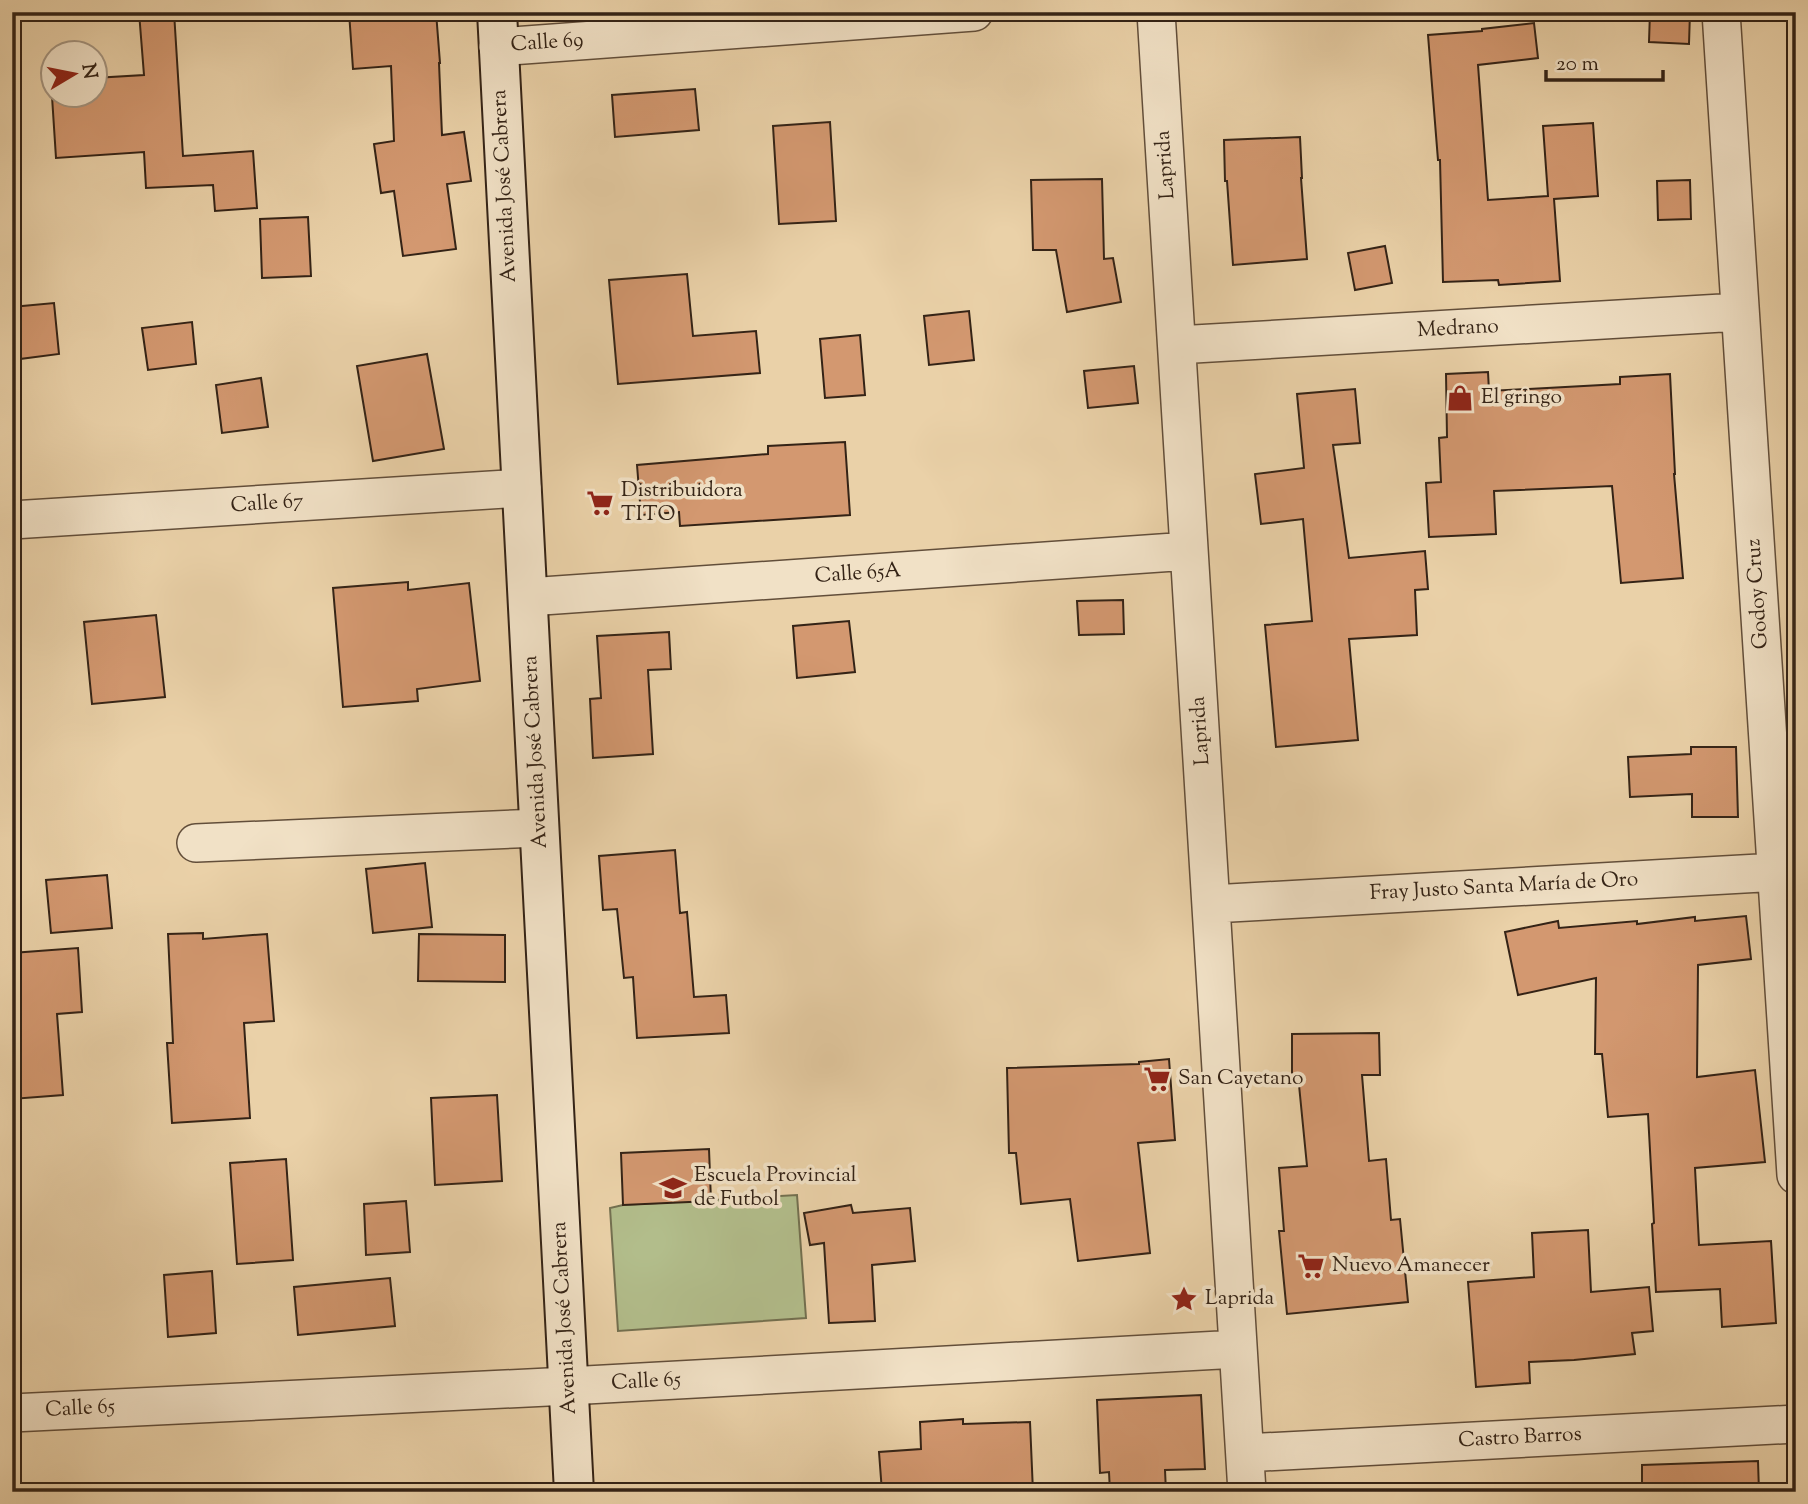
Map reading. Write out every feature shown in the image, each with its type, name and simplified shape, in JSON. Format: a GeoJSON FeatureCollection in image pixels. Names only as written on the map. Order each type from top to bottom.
{"type":"FeatureCollection","features":[{"type":"Feature","properties":{"kind":"main road","name":"Avenida José Cabrera"},"geometry":{"type":"LineString","coordinates":[[498,29],[574,1492]]}},
{"type":"Feature","properties":{"kind":"street","name":"Calle 69"},"geometry":{"type":"LineString","coordinates":[[498,29],[974,12]]}},
{"type":"Feature","properties":{"kind":"street","name":"Laprida"},"geometry":{"type":"LineString","coordinates":[[1156,12],[1247,1492]]}},
{"type":"Feature","properties":{"kind":"street","name":"Godoy Cruz"},"geometry":{"type":"LineString","coordinates":[[1721,12],[1739,312],[1786,872],[1796,1175]]}},
{"type":"Feature","properties":{"kind":"street","name":"Medrano"},"geometry":{"type":"LineString","coordinates":[[1177,345],[1739,312]]}},
{"type":"Feature","properties":{"kind":"street","name":"Calle 67"},"geometry":{"type":"LineString","coordinates":[[12,520],[522,488]]}},
{"type":"Feature","properties":{"kind":"street","name":"Calle 65A"},"geometry":{"type":"LineString","coordinates":[[527,597],[1189,551]]}},
{"type":"Feature","properties":{"kind":"street"},"geometry":{"type":"LineString","coordinates":[[196,843],[540,828]]}},
{"type":"Feature","properties":{"kind":"street","name":"Fray Justo Santa María de Oro"},"geometry":{"type":"LineString","coordinates":[[1212,904],[1786,872]]}},
{"type":"Feature","properties":{"kind":"street","name":"Calle 65"},"geometry":{"type":"LineString","coordinates":[[12,1413],[1238,1349]]}},
{"type":"Feature","properties":{"kind":"street","name":"Castro Barros"},"geometry":{"type":"LineString","coordinates":[[1245,1453],[1796,1424]]}},
{"type":"Feature","properties":{"kind":"green space"},"geometry":{"type":"Polygon","coordinates":[[[797,1195],[806,1318],[618,1331],[610,1208],[797,1195]]]}},
{"type":"Feature","properties":{"kind":"building"},"geometry":{"type":"Polygon","coordinates":[[[139,12],[174,12],[183,156],[253,151],[257,208],[215,211],[213,185],[146,188],[144,152],[56,158],[53,108],[108,108],[108,77],[144,75],[139,12]]]}},
{"type":"Feature","properties":{"kind":"building"},"geometry":{"type":"Polygon","coordinates":[[[349,12],[436,12],[442,135],[464,132],[471,181],[447,184],[456,249],[403,256],[394,191],[381,193],[374,144],[394,141],[391,66],[353,69],[349,12]]]}},
{"type":"Feature","properties":{"kind":"building"},"geometry":{"type":"Polygon","coordinates":[[[1650,12],[1690,12],[1689,44],[1649,42],[1650,12]]]}},
{"type":"Feature","properties":{"kind":"building"},"geometry":{"type":"Polygon","coordinates":[[[1534,23],[1538,58],[1478,65],[1488,200],[1548,196],[1543,126],[1593,123],[1598,196],[1554,199],[1560,281],[1499,285],[1498,280],[1443,282],[1440,160],[1428,35],[1534,23]]]}},
{"type":"Feature","properties":{"kind":"building"},"geometry":{"type":"Polygon","coordinates":[[[695,89],[699,130],[615,137],[612,95],[695,89]]]}},
{"type":"Feature","properties":{"kind":"building"},"geometry":{"type":"Polygon","coordinates":[[[830,122],[836,221],[779,224],[773,126],[830,122]]]}},
{"type":"Feature","properties":{"kind":"building"},"geometry":{"type":"Polygon","coordinates":[[[1300,137],[1307,259],[1233,265],[1224,140],[1300,137]]]}},
{"type":"Feature","properties":{"kind":"building"},"geometry":{"type":"Polygon","coordinates":[[[1102,179],[1104,259],[1113,258],[1121,302],[1067,312],[1056,250],[1033,250],[1031,180],[1102,179]]]}},
{"type":"Feature","properties":{"kind":"building"},"geometry":{"type":"Polygon","coordinates":[[[1690,180],[1691,219],[1658,220],[1657,181],[1690,180]]]}},
{"type":"Feature","properties":{"kind":"building"},"geometry":{"type":"Polygon","coordinates":[[[308,217],[311,276],[262,278],[260,219],[308,217]]]}},
{"type":"Feature","properties":{"kind":"building"},"geometry":{"type":"Polygon","coordinates":[[[1385,246],[1392,283],[1355,290],[1348,253],[1385,246]]]}},
{"type":"Feature","properties":{"kind":"building"},"geometry":{"type":"Polygon","coordinates":[[[687,274],[693,336],[756,331],[760,373],[618,384],[609,280],[687,274]]]}},
{"type":"Feature","properties":{"kind":"building"},"geometry":{"type":"Polygon","coordinates":[[[54,303],[59,354],[12,360],[12,307],[54,303]]]}},
{"type":"Feature","properties":{"kind":"building"},"geometry":{"type":"Polygon","coordinates":[[[969,311],[974,360],[929,365],[924,316],[969,311]]]}},
{"type":"Feature","properties":{"kind":"building"},"geometry":{"type":"Polygon","coordinates":[[[192,322],[196,364],[148,370],[142,328],[192,322]]]}},
{"type":"Feature","properties":{"kind":"building"},"geometry":{"type":"Polygon","coordinates":[[[860,335],[865,395],[825,398],[820,339],[860,335]]]}},
{"type":"Feature","properties":{"kind":"building"},"geometry":{"type":"Polygon","coordinates":[[[427,354],[444,449],[373,461],[357,366],[427,354]]]}},
{"type":"Feature","properties":{"kind":"building"},"geometry":{"type":"Polygon","coordinates":[[[1134,366],[1138,403],[1088,408],[1084,371],[1134,366]]]}},
{"type":"Feature","properties":{"kind":"building"},"geometry":{"type":"Polygon","coordinates":[[[1488,372],[1489,391],[1620,384],[1620,377],[1670,374],[1674,474],[1683,578],[1621,583],[1612,486],[1494,491],[1496,534],[1429,537],[1426,483],[1441,482],[1439,438],[1447,437],[1446,374],[1488,372]]]}},
{"type":"Feature","properties":{"kind":"building"},"geometry":{"type":"Polygon","coordinates":[[[261,378],[268,427],[222,433],[216,385],[261,378]]]}},
{"type":"Feature","properties":{"kind":"building"},"geometry":{"type":"Polygon","coordinates":[[[1355,389],[1360,443],[1333,445],[1349,558],[1425,551],[1428,589],[1415,590],[1417,635],[1349,639],[1358,740],[1276,747],[1265,625],[1312,621],[1303,519],[1261,524],[1255,474],[1304,468],[1297,394],[1355,389]]]}},
{"type":"Feature","properties":{"kind":"building"},"geometry":{"type":"Polygon","coordinates":[[[845,442],[850,515],[680,526],[679,512],[641,515],[637,465],[768,454],[768,446],[845,442]]]}},
{"type":"Feature","properties":{"kind":"building"},"geometry":{"type":"Polygon","coordinates":[[[408,582],[408,590],[469,583],[480,681],[417,689],[418,701],[343,707],[333,588],[408,582]]]}},
{"type":"Feature","properties":{"kind":"building"},"geometry":{"type":"Polygon","coordinates":[[[1123,600],[1124,634],[1079,635],[1077,601],[1123,600]]]}},
{"type":"Feature","properties":{"kind":"building"},"geometry":{"type":"Polygon","coordinates":[[[156,615],[165,697],[92,704],[84,622],[156,615]]]}},
{"type":"Feature","properties":{"kind":"building"},"geometry":{"type":"Polygon","coordinates":[[[849,621],[855,672],[797,678],[793,626],[849,621]]]}},
{"type":"Feature","properties":{"kind":"building"},"geometry":{"type":"Polygon","coordinates":[[[669,632],[671,669],[648,670],[653,754],[593,758],[590,699],[601,698],[597,636],[669,632]]]}},
{"type":"Feature","properties":{"kind":"building"},"geometry":{"type":"Polygon","coordinates":[[[1691,747],[1736,747],[1738,817],[1692,817],[1692,794],[1630,797],[1628,757],[1691,754],[1691,747]]]}},
{"type":"Feature","properties":{"kind":"building"},"geometry":{"type":"Polygon","coordinates":[[[675,850],[680,913],[687,912],[694,997],[726,995],[729,1033],[637,1038],[633,977],[624,978],[617,909],[603,910],[599,856],[675,850]]]}},
{"type":"Feature","properties":{"kind":"building"},"geometry":{"type":"Polygon","coordinates":[[[425,863],[432,927],[373,933],[366,869],[425,863]]]}},
{"type":"Feature","properties":{"kind":"building"},"geometry":{"type":"Polygon","coordinates":[[[107,875],[112,928],[51,933],[46,880],[107,875]]]}},
{"type":"Feature","properties":{"kind":"building"},"geometry":{"type":"Polygon","coordinates":[[[1746,916],[1751,959],[1698,965],[1697,1077],[1755,1070],[1765,1162],[1695,1168],[1699,1245],[1771,1241],[1776,1323],[1722,1327],[1720,1289],[1656,1292],[1648,1114],[1608,1117],[1602,1054],[1595,1054],[1596,978],[1518,995],[1505,932],[1558,921],[1559,928],[1637,921],[1637,924],[1695,917],[1695,921],[1746,916]]]}},
{"type":"Feature","properties":{"kind":"building"},"geometry":{"type":"Polygon","coordinates":[[[203,933],[203,939],[267,934],[274,1021],[244,1023],[250,1118],[172,1123],[167,1043],[173,1043],[168,934],[203,933]]]}},
{"type":"Feature","properties":{"kind":"building"},"geometry":{"type":"Polygon","coordinates":[[[419,934],[505,935],[505,982],[418,981],[419,934]]]}},
{"type":"Feature","properties":{"kind":"building"},"geometry":{"type":"Polygon","coordinates":[[[78,948],[82,1012],[57,1014],[63,1095],[12,1099],[12,953],[78,948]]]}},
{"type":"Feature","properties":{"kind":"building"},"geometry":{"type":"Polygon","coordinates":[[[1379,1033],[1380,1075],[1362,1075],[1369,1161],[1386,1159],[1391,1220],[1400,1219],[1408,1302],[1287,1314],[1279,1231],[1284,1231],[1279,1168],[1307,1166],[1298,1075],[1292,1075],[1292,1034],[1379,1033]]]}},
{"type":"Feature","properties":{"kind":"building"},"geometry":{"type":"Polygon","coordinates":[[[1169,1059],[1175,1140],[1138,1143],[1150,1253],[1078,1261],[1070,1199],[1021,1204],[1016,1153],[1009,1153],[1007,1068],[1139,1064],[1169,1059]]]}},
{"type":"Feature","properties":{"kind":"building"},"geometry":{"type":"Polygon","coordinates":[[[497,1095],[502,1181],[435,1185],[431,1098],[497,1095]]]}},
{"type":"Feature","properties":{"kind":"building"},"geometry":{"type":"Polygon","coordinates":[[[709,1149],[711,1201],[623,1205],[621,1153],[709,1149]]]}},
{"type":"Feature","properties":{"kind":"building"},"geometry":{"type":"Polygon","coordinates":[[[286,1159],[293,1260],[237,1264],[230,1163],[286,1159]]]}},
{"type":"Feature","properties":{"kind":"building"},"geometry":{"type":"Polygon","coordinates":[[[406,1201],[410,1252],[366,1255],[364,1204],[406,1201]]]}},
{"type":"Feature","properties":{"kind":"building"},"geometry":{"type":"Polygon","coordinates":[[[851,1205],[853,1213],[910,1208],[915,1261],[872,1265],[875,1321],[829,1323],[824,1243],[810,1245],[804,1213],[851,1205]]]}},
{"type":"Feature","properties":{"kind":"building"},"geometry":{"type":"Polygon","coordinates":[[[1588,1230],[1591,1292],[1649,1287],[1653,1331],[1632,1333],[1635,1354],[1529,1362],[1530,1383],[1476,1387],[1468,1282],[1534,1277],[1532,1233],[1588,1230]]]}},
{"type":"Feature","properties":{"kind":"building"},"geometry":{"type":"Polygon","coordinates":[[[212,1271],[216,1333],[168,1337],[164,1275],[212,1271]]]}},
{"type":"Feature","properties":{"kind":"building"},"geometry":{"type":"Polygon","coordinates":[[[390,1278],[395,1326],[298,1335],[294,1287],[390,1278]]]}},
{"type":"Feature","properties":{"kind":"building"},"geometry":{"type":"Polygon","coordinates":[[[1201,1395],[1205,1469],[1165,1470],[1166,1492],[1110,1492],[1109,1472],[1100,1473],[1097,1400],[1201,1395]]]}},
{"type":"Feature","properties":{"kind":"building"},"geometry":{"type":"Polygon","coordinates":[[[963,1419],[963,1424],[1030,1422],[1033,1492],[882,1492],[879,1452],[921,1449],[920,1422],[963,1419]]]}},
{"type":"Feature","properties":{"kind":"building"},"geometry":{"type":"Polygon","coordinates":[[[1758,1461],[1759,1492],[1642,1492],[1642,1465],[1758,1461]]]}},
{"type":"Feature","properties":{"kind":"place","name":"El gringo"},"geometry":{"type":"Point","coordinates":[1460,398]}},
{"type":"Feature","properties":{"kind":"place","name":"Distribuidora TITO"},"geometry":{"type":"Point","coordinates":[600,503]}},
{"type":"Feature","properties":{"kind":"place","name":"San Cayetano"},"geometry":{"type":"Point","coordinates":[1157,1079]}},
{"type":"Feature","properties":{"kind":"place","name":"Escuela Provincial de Futbol"},"geometry":{"type":"Point","coordinates":[673,1188]}},
{"type":"Feature","properties":{"kind":"place","name":"Nuevo Amanecer"},"geometry":{"type":"Point","coordinates":[1311,1266]}},
{"type":"Feature","properties":{"kind":"place","name":"Laprida"},"geometry":{"type":"Point","coordinates":[1184,1299]}}]}
